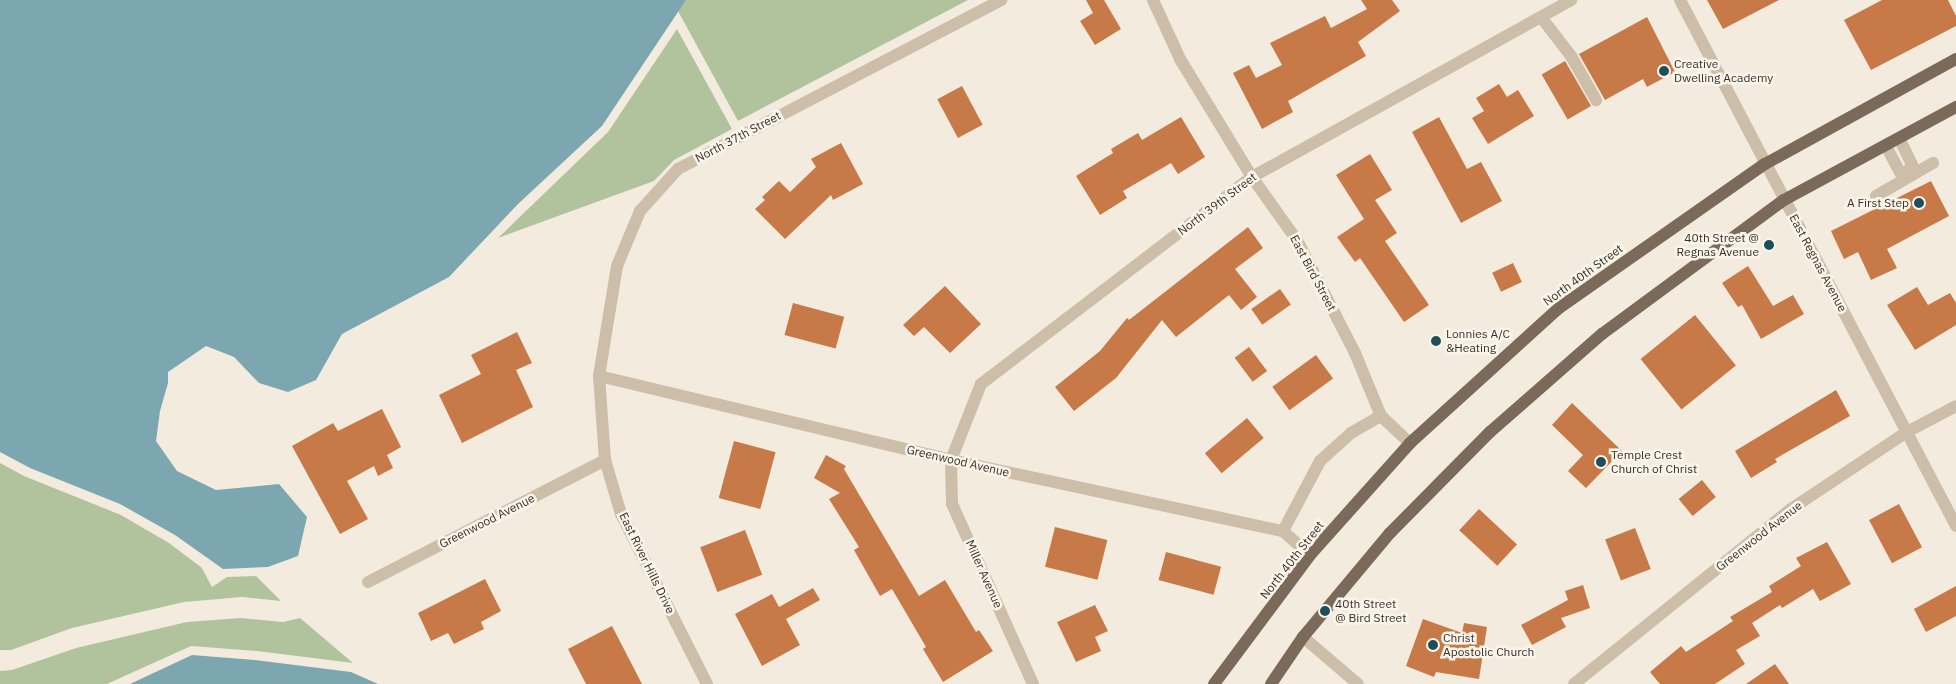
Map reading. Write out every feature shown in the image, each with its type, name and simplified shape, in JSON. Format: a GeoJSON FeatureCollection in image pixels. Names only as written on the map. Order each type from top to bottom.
{"type":"FeatureCollection","features":[{"type":"Feature","properties":{"kind":"main road","name":"North 40th Street"},"geometry":{"type":"LineString","coordinates":[[1214,684],[1310,555],[1410,443],[1559,308],[1765,164],[1956,58]]}},
{"type":"Feature","properties":{"kind":"main road"},"geometry":{"type":"LineString","coordinates":[[1271,684],[1303,637],[1384,540],[1490,432],[1602,334],[1784,200],[1956,107]]}},
{"type":"Feature","properties":{"kind":"street","name":"North 37th Street"},"geometry":{"type":"LineString","coordinates":[[599,376],[617,266],[640,211],[678,169],[1001,0]]}},
{"type":"Feature","properties":{"kind":"street","name":"East Bird Street"},"geometry":{"type":"LineString","coordinates":[[1153,0],[1180,59],[1252,177],[1298,242],[1355,353],[1381,416],[1410,443]]}},
{"type":"Feature","properties":{"kind":"street","name":"North 39th Street"},"geometry":{"type":"LineString","coordinates":[[951,460],[981,384],[1252,177],[1571,0]]}},
{"type":"Feature","properties":{"kind":"street","name":"East Regnas Avenue"},"geometry":{"type":"LineString","coordinates":[[1680,0],[1956,526]]}},
{"type":"Feature","properties":{"kind":"street"},"geometry":{"type":"LineString","coordinates":[[1541,17],[1571,56],[1596,100]]}},
{"type":"Feature","properties":{"kind":"street"},"geometry":{"type":"LineString","coordinates":[[1899,138],[1912,164],[1908,174]]}},
{"type":"Feature","properties":{"kind":"street"},"geometry":{"type":"LineString","coordinates":[[1886,146],[1900,172],[1908,174]]}},
{"type":"Feature","properties":{"kind":"street"},"geometry":{"type":"LineString","coordinates":[[1876,196],[1908,174],[1933,163]]}},
{"type":"Feature","properties":{"kind":"street","name":"East River Hills Drive"},"geometry":{"type":"LineString","coordinates":[[599,376],[606,460],[621,514],[707,684]]}},
{"type":"Feature","properties":{"kind":"street","name":"Greenwood Avenue"},"geometry":{"type":"LineString","coordinates":[[599,376],[951,460],[1283,531],[1310,555]]}},
{"type":"Feature","properties":{"kind":"street","name":"Greenwood Avenue"},"geometry":{"type":"LineString","coordinates":[[1574,684],[1790,509],[1907,432],[1956,406]]}},
{"type":"Feature","properties":{"kind":"street"},"geometry":{"type":"LineString","coordinates":[[1283,531],[1320,461],[1351,433],[1381,416]]}},
{"type":"Feature","properties":{"kind":"street","name":"Greenwood Avenue"},"geometry":{"type":"LineString","coordinates":[[368,582],[606,460]]}},
{"type":"Feature","properties":{"kind":"street","name":"Miller Avenue"},"geometry":{"type":"LineString","coordinates":[[951,460],[952,504],[1033,684]]}},
{"type":"Feature","properties":{"kind":"street"},"geometry":{"type":"LineString","coordinates":[[1303,637],[1358,684]]}},
{"type":"Feature","properties":{"kind":"green space"},"geometry":{"type":"Polygon","coordinates":[[[686,0],[968,0],[738,121],[678,11],[686,0]]]}},
{"type":"Feature","properties":{"kind":"green space"},"geometry":{"type":"Polygon","coordinates":[[[677,29],[732,129],[674,160],[654,181],[498,238],[608,132],[677,29]]]}},
{"type":"Feature","properties":{"kind":"green space"},"geometry":{"type":"Polygon","coordinates":[[[0,463],[24,476],[121,515],[169,543],[202,568],[212,587],[227,577],[256,576],[281,601],[242,597],[184,602],[72,628],[11,650],[0,650],[0,463]]]}},
{"type":"Feature","properties":{"kind":"green space"},"geometry":{"type":"Polygon","coordinates":[[[241,618],[283,622],[300,618],[353,663],[257,651],[191,646],[107,684],[0,684],[0,671],[12,670],[76,648],[187,622],[241,618]]]}},
{"type":"Feature","properties":{"kind":"water"},"geometry":{"type":"Polygon","coordinates":[[[0,0],[686,0],[602,126],[518,204],[449,277],[342,334],[316,380],[288,392],[259,383],[234,357],[206,346],[168,372],[168,383],[160,411],[156,441],[177,471],[216,490],[279,484],[307,517],[298,556],[268,567],[223,569],[175,535],[120,504],[30,468],[0,452],[0,0]]]}},
{"type":"Feature","properties":{"kind":"water"},"geometry":{"type":"Polygon","coordinates":[[[192,655],[255,660],[351,672],[378,684],[130,684],[192,655]]]}},
{"type":"Feature","properties":{"kind":"building"},"geometry":{"type":"Polygon","coordinates":[[[1086,0],[1104,0],[1121,29],[1095,45],[1080,21],[1093,13],[1086,0]]]}},
{"type":"Feature","properties":{"kind":"building"},"geometry":{"type":"Polygon","coordinates":[[[1361,0],[1392,0],[1400,11],[1358,42],[1366,56],[1288,101],[1293,112],[1262,129],[1233,73],[1249,65],[1256,78],[1282,65],[1270,43],[1325,16],[1331,28],[1367,9],[1361,0]]]}},
{"type":"Feature","properties":{"kind":"building"},"geometry":{"type":"Polygon","coordinates":[[[1707,0],[1779,0],[1723,29],[1707,0]]]}},
{"type":"Feature","properties":{"kind":"building"},"geometry":{"type":"Polygon","coordinates":[[[1882,0],[1948,0],[1956,16],[1956,26],[1871,70],[1844,20],[1882,0]]]}},
{"type":"Feature","properties":{"kind":"building"},"geometry":{"type":"Polygon","coordinates":[[[1647,17],[1675,72],[1647,87],[1643,79],[1605,100],[1579,54],[1647,17]]]}},
{"type":"Feature","properties":{"kind":"building"},"geometry":{"type":"Polygon","coordinates":[[[1565,61],[1591,106],[1568,120],[1542,74],[1565,61]]]}},
{"type":"Feature","properties":{"kind":"building"},"geometry":{"type":"Polygon","coordinates":[[[1499,84],[1507,97],[1518,90],[1534,116],[1488,144],[1472,118],[1484,111],[1476,98],[1499,84]]]}},
{"type":"Feature","properties":{"kind":"building"},"geometry":{"type":"Polygon","coordinates":[[[962,86],[983,125],[958,138],[937,99],[962,86]]]}},
{"type":"Feature","properties":{"kind":"building"},"geometry":{"type":"Polygon","coordinates":[[[1181,117],[1205,157],[1178,174],[1171,163],[1123,191],[1127,198],[1100,215],[1076,176],[1113,153],[1111,149],[1138,133],[1142,140],[1181,117]]]}},
{"type":"Feature","properties":{"kind":"building"},"geometry":{"type":"Polygon","coordinates":[[[1439,117],[1467,169],[1481,162],[1502,201],[1461,223],[1412,132],[1439,117]]]}},
{"type":"Feature","properties":{"kind":"building"},"geometry":{"type":"Polygon","coordinates":[[[841,143],[863,184],[833,200],[831,195],[785,239],[755,209],[765,200],[762,197],[779,181],[790,192],[816,167],[811,159],[841,143]]]}},
{"type":"Feature","properties":{"kind":"building"},"geometry":{"type":"Polygon","coordinates":[[[1370,154],[1392,190],[1375,200],[1397,233],[1385,241],[1429,305],[1404,322],[1360,258],[1355,262],[1337,237],[1364,219],[1336,175],[1370,154]]]}},
{"type":"Feature","properties":{"kind":"building"},"geometry":{"type":"Polygon","coordinates":[[[1931,181],[1949,216],[1887,249],[1897,268],[1871,280],[1858,252],[1844,259],[1831,231],[1931,181]]]}},
{"type":"Feature","properties":{"kind":"building"},"geometry":{"type":"Polygon","coordinates":[[[1248,227],[1263,248],[1235,269],[1257,297],[1241,310],[1229,295],[1176,337],[1162,320],[1116,378],[1074,411],[1055,387],[1100,351],[1127,318],[1129,320],[1248,227]]]}},
{"type":"Feature","properties":{"kind":"building"},"geometry":{"type":"Polygon","coordinates":[[[1513,263],[1522,282],[1501,292],[1492,273],[1513,263]]]}},
{"type":"Feature","properties":{"kind":"building"},"geometry":{"type":"Polygon","coordinates":[[[1748,266],[1773,306],[1793,295],[1804,314],[1761,339],[1742,305],[1738,307],[1722,283],[1748,266]]]}},
{"type":"Feature","properties":{"kind":"building"},"geometry":{"type":"Polygon","coordinates":[[[945,286],[981,324],[950,353],[924,327],[914,336],[903,325],[945,286]]]}},
{"type":"Feature","properties":{"kind":"building"},"geometry":{"type":"Polygon","coordinates":[[[1917,287],[1928,305],[1950,293],[1956,303],[1956,325],[1915,350],[1887,305],[1917,287]]]}},
{"type":"Feature","properties":{"kind":"building"},"geometry":{"type":"Polygon","coordinates":[[[1280,289],[1291,305],[1262,325],[1251,309],[1280,289]]]}},
{"type":"Feature","properties":{"kind":"building"},"geometry":{"type":"Polygon","coordinates":[[[793,303],[844,317],[836,349],[784,335],[793,303]]]}},
{"type":"Feature","properties":{"kind":"building"},"geometry":{"type":"Polygon","coordinates":[[[1695,315],[1736,366],[1682,410],[1641,359],[1695,315]]]}},
{"type":"Feature","properties":{"kind":"building"},"geometry":{"type":"Polygon","coordinates":[[[517,332],[532,363],[516,370],[533,407],[462,443],[439,395],[481,374],[471,355],[517,332]]]}},
{"type":"Feature","properties":{"kind":"building"},"geometry":{"type":"Polygon","coordinates":[[[1249,347],[1267,371],[1253,382],[1235,358],[1249,347]]]}},
{"type":"Feature","properties":{"kind":"building"},"geometry":{"type":"Polygon","coordinates":[[[1316,355],[1333,378],[1289,410],[1272,387],[1316,355]]]}},
{"type":"Feature","properties":{"kind":"building"},"geometry":{"type":"Polygon","coordinates":[[[1836,390],[1850,416],[1775,459],[1777,462],[1751,478],[1735,451],[1836,390]]]}},
{"type":"Feature","properties":{"kind":"building"},"geometry":{"type":"Polygon","coordinates":[[[1572,403],[1622,451],[1586,488],[1568,471],[1583,455],[1552,425],[1572,403]]]}},
{"type":"Feature","properties":{"kind":"building"},"geometry":{"type":"Polygon","coordinates":[[[382,409],[401,447],[387,455],[393,468],[378,476],[374,466],[347,481],[368,519],[340,534],[292,446],[333,423],[338,431],[382,409]]]}},
{"type":"Feature","properties":{"kind":"building"},"geometry":{"type":"Polygon","coordinates":[[[1247,418],[1264,438],[1222,473],[1205,453],[1247,418]]]}},
{"type":"Feature","properties":{"kind":"building"},"geometry":{"type":"Polygon","coordinates":[[[734,441],[776,452],[760,509],[719,498],[734,441]]]}},
{"type":"Feature","properties":{"kind":"building"},"geometry":{"type":"Polygon","coordinates":[[[826,455],[846,466],[844,469],[919,596],[945,580],[976,632],[979,630],[993,651],[943,682],[923,649],[926,647],[892,589],[880,596],[854,550],[859,547],[829,499],[840,493],[814,478],[826,455]]]}},
{"type":"Feature","properties":{"kind":"building"},"geometry":{"type":"Polygon","coordinates":[[[1702,480],[1716,497],[1693,516],[1679,499],[1702,480]]]}},
{"type":"Feature","properties":{"kind":"building"},"geometry":{"type":"Polygon","coordinates":[[[1899,504],[1922,547],[1892,563],[1869,520],[1899,504]]]}},
{"type":"Feature","properties":{"kind":"building"},"geometry":{"type":"Polygon","coordinates":[[[1479,509],[1517,544],[1497,566],[1459,530],[1479,509]]]}},
{"type":"Feature","properties":{"kind":"building"},"geometry":{"type":"Polygon","coordinates":[[[1055,527],[1107,540],[1097,580],[1045,567],[1055,527]]]}},
{"type":"Feature","properties":{"kind":"building"},"geometry":{"type":"Polygon","coordinates":[[[1635,528],[1651,569],[1621,581],[1605,539],[1635,528]]]}},
{"type":"Feature","properties":{"kind":"building"},"geometry":{"type":"Polygon","coordinates":[[[745,530],[762,575],[717,592],[700,547],[745,530]]]}},
{"type":"Feature","properties":{"kind":"building"},"geometry":{"type":"Polygon","coordinates":[[[1827,542],[1851,584],[1820,601],[1813,589],[1782,608],[1780,605],[1752,623],[1760,636],[1736,650],[1745,664],[1715,684],[1660,684],[1650,672],[1681,646],[1686,652],[1733,621],[1730,617],[1772,592],[1769,586],[1801,566],[1796,558],[1827,542]]]}},
{"type":"Feature","properties":{"kind":"building"},"geometry":{"type":"Polygon","coordinates":[[[1166,552],[1221,567],[1214,595],[1158,580],[1166,552]]]}},
{"type":"Feature","properties":{"kind":"building"},"geometry":{"type":"Polygon","coordinates":[[[485,579],[501,611],[481,622],[484,629],[454,644],[448,633],[431,641],[418,613],[485,579]]]}},
{"type":"Feature","properties":{"kind":"building"},"geometry":{"type":"Polygon","coordinates":[[[1583,585],[1590,608],[1561,618],[1566,627],[1532,645],[1521,625],[1568,600],[1565,591],[1583,585]]]}},
{"type":"Feature","properties":{"kind":"building"},"geometry":{"type":"Polygon","coordinates":[[[1956,586],[1956,616],[1926,632],[1914,609],[1956,586]]]}},
{"type":"Feature","properties":{"kind":"building"},"geometry":{"type":"Polygon","coordinates":[[[813,588],[820,600],[786,619],[800,645],[762,666],[735,614],[772,594],[779,607],[813,588]]]}},
{"type":"Feature","properties":{"kind":"building"},"geometry":{"type":"Polygon","coordinates":[[[1095,605],[1108,631],[1095,637],[1101,651],[1076,662],[1057,622],[1095,605]]]}},
{"type":"Feature","properties":{"kind":"building"},"geometry":{"type":"Polygon","coordinates":[[[1423,619],[1462,633],[1464,623],[1487,627],[1479,679],[1436,672],[1434,677],[1406,666],[1423,619]]]}},
{"type":"Feature","properties":{"kind":"building"},"geometry":{"type":"Polygon","coordinates":[[[612,626],[642,684],[586,684],[568,649],[612,626]]]}},
{"type":"Feature","properties":{"kind":"building"},"geometry":{"type":"Polygon","coordinates":[[[1775,664],[1789,684],[1746,684],[1775,664]]]}},
{"type":"Feature","properties":{"kind":"place","name":"Creative Dwelling Academy"},"geometry":{"type":"Point","coordinates":[1664,71]}},
{"type":"Feature","properties":{"kind":"place","name":"A First Step"},"geometry":{"type":"Point","coordinates":[1919,203]}},
{"type":"Feature","properties":{"kind":"place","name":"40th Street @ Regnas Avenue"},"geometry":{"type":"Point","coordinates":[1769,245]}},
{"type":"Feature","properties":{"kind":"place","name":"Lonnies A/C &Heating"},"geometry":{"type":"Point","coordinates":[1436,341]}},
{"type":"Feature","properties":{"kind":"place","name":"Temple Crest Church of Christ"},"geometry":{"type":"Point","coordinates":[1601,462]}},
{"type":"Feature","properties":{"kind":"place","name":"40th Street @ Bird Street"},"geometry":{"type":"Point","coordinates":[1325,611]}},
{"type":"Feature","properties":{"kind":"place","name":"Christ Apostolic Church"},"geometry":{"type":"Point","coordinates":[1433,645]}}]}
